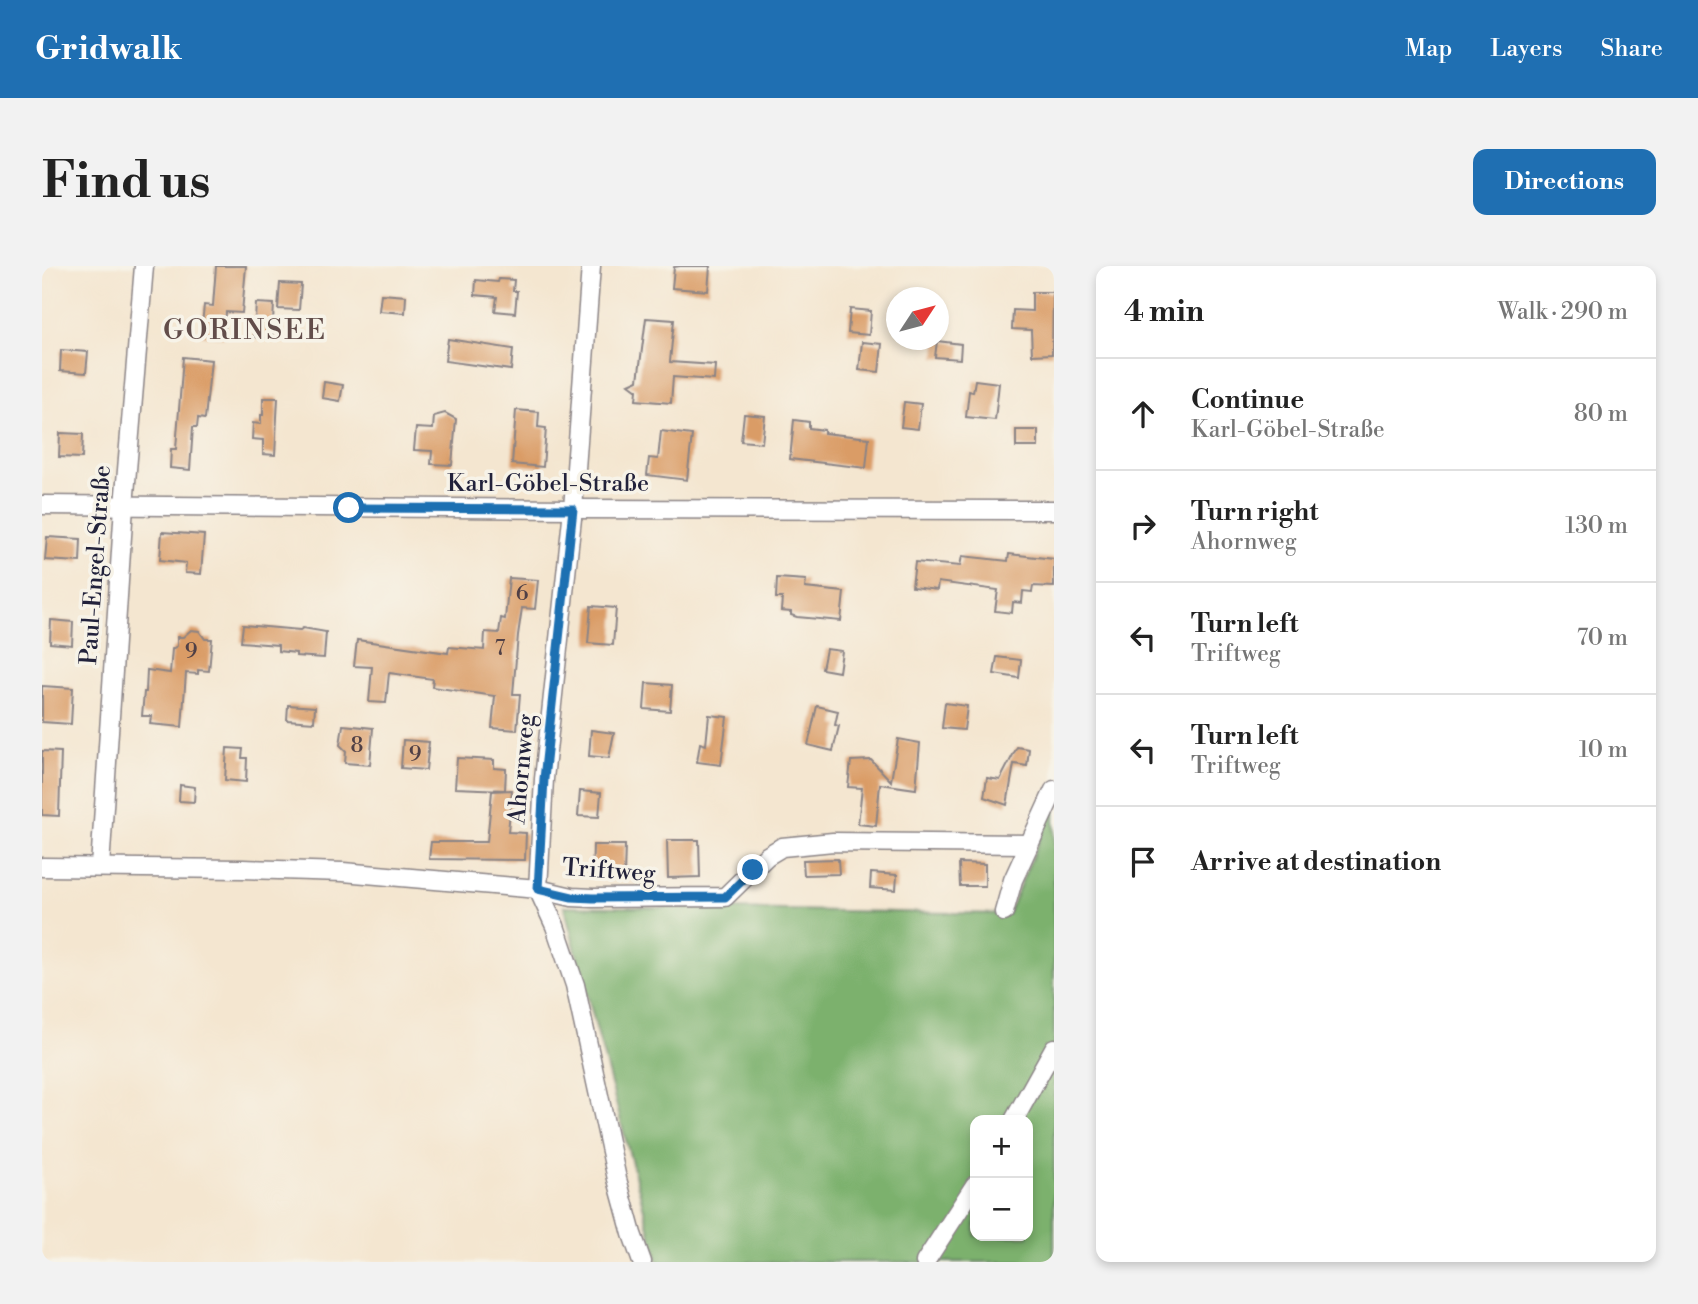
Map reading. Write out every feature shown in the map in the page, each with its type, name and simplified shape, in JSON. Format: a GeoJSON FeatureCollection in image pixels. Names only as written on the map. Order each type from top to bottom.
{"type":"FeatureCollection","features":[{"type":"Feature","properties":{"kind":"street","name":"Paul-Engel-Straße"},"geometry":{"type":"LineString","coordinates":[[100,867],[124,506],[144,266]]}},
{"type":"Feature","properties":{"kind":"street","name":"Ahornweg"},"geometry":{"type":"LineString","coordinates":[[590,266],[573,509],[544,779],[538,889],[555,926],[575,985],[617,1179],[642,1262]]}},
{"type":"Feature","properties":{"kind":"street","name":"Karl-Göbel-Straße"},"geometry":{"type":"LineString","coordinates":[[42,505],[1054,510]]}},
{"type":"Feature","properties":{"kind":"street"},"geometry":{"type":"LineString","coordinates":[[1004,912],[1013,880],[1054,790]]}},
{"type":"Feature","properties":{"kind":"street","name":"Triftweg"},"geometry":{"type":"LineString","coordinates":[[42,867],[343,872],[538,889],[572,897],[725,897],[766,856],[782,847],[833,842],[1028,844]]}},
{"type":"Feature","properties":{"kind":"street"},"geometry":{"type":"LineString","coordinates":[[1017,1115],[1054,1048]]}},
{"type":"Feature","properties":{"kind":"street"},"geometry":{"type":"LineString","coordinates":[[925,1262],[970,1193]]}},
{"type":"Feature","properties":{"kind":"green space"},"geometry":{"type":"Polygon","coordinates":[[[1054,805],[1054,1262],[658,1262],[564,906],[1008,914],[1054,805]]]}},
{"type":"Feature","properties":{"kind":"building"},"geometry":{"type":"Polygon","coordinates":[[[216,266],[246,266],[242,313],[226,312],[224,337],[201,335],[204,305],[213,306],[216,266]]]}},
{"type":"Feature","properties":{"kind":"building"},"geometry":{"type":"Polygon","coordinates":[[[710,266],[708,291],[672,288],[674,267],[710,266]]]}},
{"type":"Feature","properties":{"kind":"building"},"geometry":{"type":"Polygon","coordinates":[[[499,279],[514,280],[513,291],[517,291],[515,313],[495,311],[497,297],[475,295],[476,280],[498,282],[499,279]]]}},
{"type":"Feature","properties":{"kind":"building"},"geometry":{"type":"Polygon","coordinates":[[[280,283],[301,284],[299,310],[278,309],[280,283]]]}},
{"type":"Feature","properties":{"kind":"building"},"geometry":{"type":"Polygon","coordinates":[[[1032,292],[1053,292],[1052,354],[1032,355],[1031,330],[1012,329],[1013,310],[1032,311],[1032,292]]]}},
{"type":"Feature","properties":{"kind":"building"},"geometry":{"type":"Polygon","coordinates":[[[381,294],[406,296],[405,313],[379,311],[381,294]]]}},
{"type":"Feature","properties":{"kind":"building"},"geometry":{"type":"Polygon","coordinates":[[[256,303],[274,304],[272,338],[254,337],[256,303]]]}},
{"type":"Feature","properties":{"kind":"building"},"geometry":{"type":"Polygon","coordinates":[[[850,309],[871,311],[869,335],[848,333],[850,309]]]}},
{"type":"Feature","properties":{"kind":"building"},"geometry":{"type":"Polygon","coordinates":[[[646,318],[674,320],[670,362],[715,365],[714,380],[673,377],[671,403],[636,400],[637,390],[629,384],[638,380],[646,318]]]}},
{"type":"Feature","properties":{"kind":"building"},"geometry":{"type":"Polygon","coordinates":[[[448,339],[513,349],[511,370],[445,361],[448,339]]]}},
{"type":"Feature","properties":{"kind":"building"},"geometry":{"type":"Polygon","coordinates":[[[862,342],[882,344],[879,372],[859,370],[862,342]]]}},
{"type":"Feature","properties":{"kind":"building"},"geometry":{"type":"Polygon","coordinates":[[[949,342],[961,344],[960,359],[935,357],[936,350],[949,350],[949,342]]]}},
{"type":"Feature","properties":{"kind":"building"},"geometry":{"type":"Polygon","coordinates":[[[61,350],[88,352],[86,373],[60,371],[61,350]]]}},
{"type":"Feature","properties":{"kind":"building"},"geometry":{"type":"Polygon","coordinates":[[[183,357],[211,360],[205,419],[198,418],[197,427],[193,427],[190,470],[170,468],[171,449],[176,449],[183,357]]]}},
{"type":"Feature","properties":{"kind":"building"},"geometry":{"type":"Polygon","coordinates":[[[975,380],[999,383],[995,420],[966,417],[969,391],[973,392],[975,380]]]}},
{"type":"Feature","properties":{"kind":"building"},"geometry":{"type":"Polygon","coordinates":[[[324,382],[343,385],[340,401],[322,398],[324,382]]]}},
{"type":"Feature","properties":{"kind":"building"},"geometry":{"type":"Polygon","coordinates":[[[263,398],[278,398],[275,455],[263,454],[263,440],[252,439],[253,423],[261,424],[263,398]]]}},
{"type":"Feature","properties":{"kind":"building"},"geometry":{"type":"Polygon","coordinates":[[[904,402],[921,404],[918,429],[901,427],[904,402]]]}},
{"type":"Feature","properties":{"kind":"building"},"geometry":{"type":"Polygon","coordinates":[[[516,410],[539,412],[538,427],[546,428],[543,467],[512,464],[516,410]]]}},
{"type":"Feature","properties":{"kind":"building"},"geometry":{"type":"Polygon","coordinates":[[[445,413],[456,419],[452,465],[431,464],[432,451],[414,450],[416,428],[433,429],[434,416],[445,413]]]}},
{"type":"Feature","properties":{"kind":"building"},"geometry":{"type":"Polygon","coordinates":[[[744,414],[765,416],[762,443],[741,441],[744,414]]]}},
{"type":"Feature","properties":{"kind":"building"},"geometry":{"type":"Polygon","coordinates":[[[794,420],[809,422],[809,428],[824,430],[824,433],[869,438],[866,468],[790,459],[794,420]]]}},
{"type":"Feature","properties":{"kind":"building"},"geometry":{"type":"Polygon","coordinates":[[[1016,430],[1038,430],[1038,447],[1016,447],[1016,430]]]}},
{"type":"Feature","properties":{"kind":"building"},"geometry":{"type":"Polygon","coordinates":[[[661,431],[692,435],[687,480],[647,475],[649,458],[658,459],[661,431]]]}},
{"type":"Feature","properties":{"kind":"building"},"geometry":{"type":"Polygon","coordinates":[[[60,433],[83,434],[82,458],[59,457],[60,433]]]}},
{"type":"Feature","properties":{"kind":"building"},"geometry":{"type":"Polygon","coordinates":[[[162,532],[204,535],[201,574],[185,573],[186,563],[160,560],[162,532]]]}},
{"type":"Feature","properties":{"kind":"building"},"geometry":{"type":"Polygon","coordinates":[[[47,537],[81,539],[80,562],[45,560],[47,537]]]}},
{"type":"Feature","properties":{"kind":"building"},"geometry":{"type":"Polygon","coordinates":[[[1009,554],[1054,559],[1054,587],[1033,586],[1032,592],[1023,591],[1022,603],[1013,602],[1012,613],[995,611],[998,590],[938,582],[937,590],[912,587],[915,562],[960,566],[962,556],[1008,561],[1009,554]]]}},
{"type":"Feature","properties":{"kind":"building"},"geometry":{"type":"Polygon","coordinates":[[[509,578],[538,580],[535,609],[522,608],[518,635],[513,694],[520,694],[517,730],[492,728],[495,696],[432,687],[433,679],[389,673],[386,703],[369,702],[372,667],[354,666],[357,640],[448,653],[449,647],[484,650],[485,632],[499,633],[501,618],[505,619],[509,578]]]}},
{"type":"Feature","properties":{"kind":"building"},"geometry":{"type":"Polygon","coordinates":[[[777,578],[806,580],[805,588],[844,592],[841,621],[797,617],[791,615],[791,612],[781,611],[782,598],[776,598],[777,578]]]}},
{"type":"Feature","properties":{"kind":"building"},"geometry":{"type":"Polygon","coordinates":[[[591,606],[616,608],[613,645],[588,643],[591,606]]]}},
{"type":"Feature","properties":{"kind":"building"},"geometry":{"type":"Polygon","coordinates":[[[51,620],[73,622],[72,645],[50,643],[51,620]]]}},
{"type":"Feature","properties":{"kind":"building"},"geometry":{"type":"Polygon","coordinates":[[[243,625],[326,632],[324,658],[296,656],[296,653],[278,651],[278,645],[241,642],[243,625]]]}},
{"type":"Feature","properties":{"kind":"building"},"geometry":{"type":"Polygon","coordinates":[[[191,630],[199,631],[205,639],[212,639],[209,671],[186,673],[182,727],[150,724],[151,716],[142,716],[147,670],[170,673],[172,649],[177,646],[177,637],[183,637],[191,630]]]}},
{"type":"Feature","properties":{"kind":"building"},"geometry":{"type":"Polygon","coordinates":[[[826,649],[842,651],[839,672],[822,669],[826,649]]]}},
{"type":"Feature","properties":{"kind":"building"},"geometry":{"type":"Polygon","coordinates":[[[997,657],[1021,660],[1019,678],[994,674],[997,657]]]}},
{"type":"Feature","properties":{"kind":"building"},"geometry":{"type":"Polygon","coordinates":[[[646,683],[672,685],[670,711],[644,709],[646,683]]]}},
{"type":"Feature","properties":{"kind":"building"},"geometry":{"type":"Polygon","coordinates":[[[42,686],[73,688],[71,724],[42,722],[42,686]]]}},
{"type":"Feature","properties":{"kind":"building"},"geometry":{"type":"Polygon","coordinates":[[[945,703],[967,706],[964,730],[942,728],[945,703]]]}},
{"type":"Feature","properties":{"kind":"building"},"geometry":{"type":"Polygon","coordinates":[[[288,705],[315,707],[314,722],[287,720],[288,705]]]}},
{"type":"Feature","properties":{"kind":"building"},"geometry":{"type":"Polygon","coordinates":[[[817,706],[838,711],[835,725],[839,726],[833,751],[808,745],[817,706]]]}},
{"type":"Feature","properties":{"kind":"building"},"geometry":{"type":"Polygon","coordinates":[[[709,715],[727,717],[721,765],[697,762],[700,743],[706,745],[709,715]]]}},
{"type":"Feature","properties":{"kind":"building"},"geometry":{"type":"Polygon","coordinates":[[[343,725],[373,728],[370,765],[345,763],[346,751],[340,745],[343,725]]]}},
{"type":"Feature","properties":{"kind":"building"},"geometry":{"type":"Polygon","coordinates":[[[591,730],[614,733],[609,758],[589,756],[591,730]]]}},
{"type":"Feature","properties":{"kind":"building"},"geometry":{"type":"Polygon","coordinates":[[[898,739],[920,743],[916,789],[880,784],[876,826],[858,824],[862,788],[848,787],[851,761],[871,760],[891,781],[898,739]]]}},
{"type":"Feature","properties":{"kind":"building"},"geometry":{"type":"Polygon","coordinates":[[[403,740],[429,742],[426,770],[401,768],[403,740]]]}},
{"type":"Feature","properties":{"kind":"building"},"geometry":{"type":"Polygon","coordinates":[[[1017,747],[1029,749],[1027,766],[1014,764],[1007,805],[984,797],[987,778],[1000,780],[1017,747]]]}},
{"type":"Feature","properties":{"kind":"building"},"geometry":{"type":"Polygon","coordinates":[[[227,748],[243,749],[242,758],[247,758],[246,782],[225,780],[227,748]]]}},
{"type":"Feature","properties":{"kind":"building"},"geometry":{"type":"Polygon","coordinates":[[[42,751],[61,752],[59,816],[42,815],[42,751]]]}},
{"type":"Feature","properties":{"kind":"building"},"geometry":{"type":"Polygon","coordinates":[[[457,758],[494,760],[494,768],[506,769],[505,790],[455,788],[457,758]]]}},
{"type":"Feature","properties":{"kind":"building"},"geometry":{"type":"Polygon","coordinates":[[[180,785],[195,787],[194,802],[179,801],[180,785]]]}},
{"type":"Feature","properties":{"kind":"building"},"geometry":{"type":"Polygon","coordinates":[[[512,790],[508,832],[526,833],[525,860],[429,859],[431,842],[487,842],[492,791],[512,790]]]}},
{"type":"Feature","properties":{"kind":"building"},"geometry":{"type":"Polygon","coordinates":[[[580,791],[601,793],[599,817],[578,816],[580,791]]]}},
{"type":"Feature","properties":{"kind":"building"},"geometry":{"type":"Polygon","coordinates":[[[667,840],[699,840],[700,877],[668,878],[667,840]]]}},
{"type":"Feature","properties":{"kind":"building"},"geometry":{"type":"Polygon","coordinates":[[[593,845],[625,845],[624,877],[592,876],[593,845]]]}},
{"type":"Feature","properties":{"kind":"building"},"geometry":{"type":"Polygon","coordinates":[[[838,859],[839,874],[804,875],[803,860],[838,859]]]}},
{"type":"Feature","properties":{"kind":"building"},"geometry":{"type":"Polygon","coordinates":[[[959,863],[985,864],[985,886],[960,886],[959,863]]]}},
{"type":"Feature","properties":{"kind":"building"},"geometry":{"type":"Polygon","coordinates":[[[871,873],[897,875],[896,890],[870,888],[871,873]]]}},
{"type":"Feature","properties":{"kind":"district","name":"GORINSEE"},"geometry":{"type":"Point","coordinates":[245,330]}},
{"type":"Feature","properties":{"kind":"route"},"geometry":{"type":"LineString","coordinates":[[349,508],[573,509],[544,779],[538,889],[572,897],[593,898],[725,897],[753,870]]}}]}
